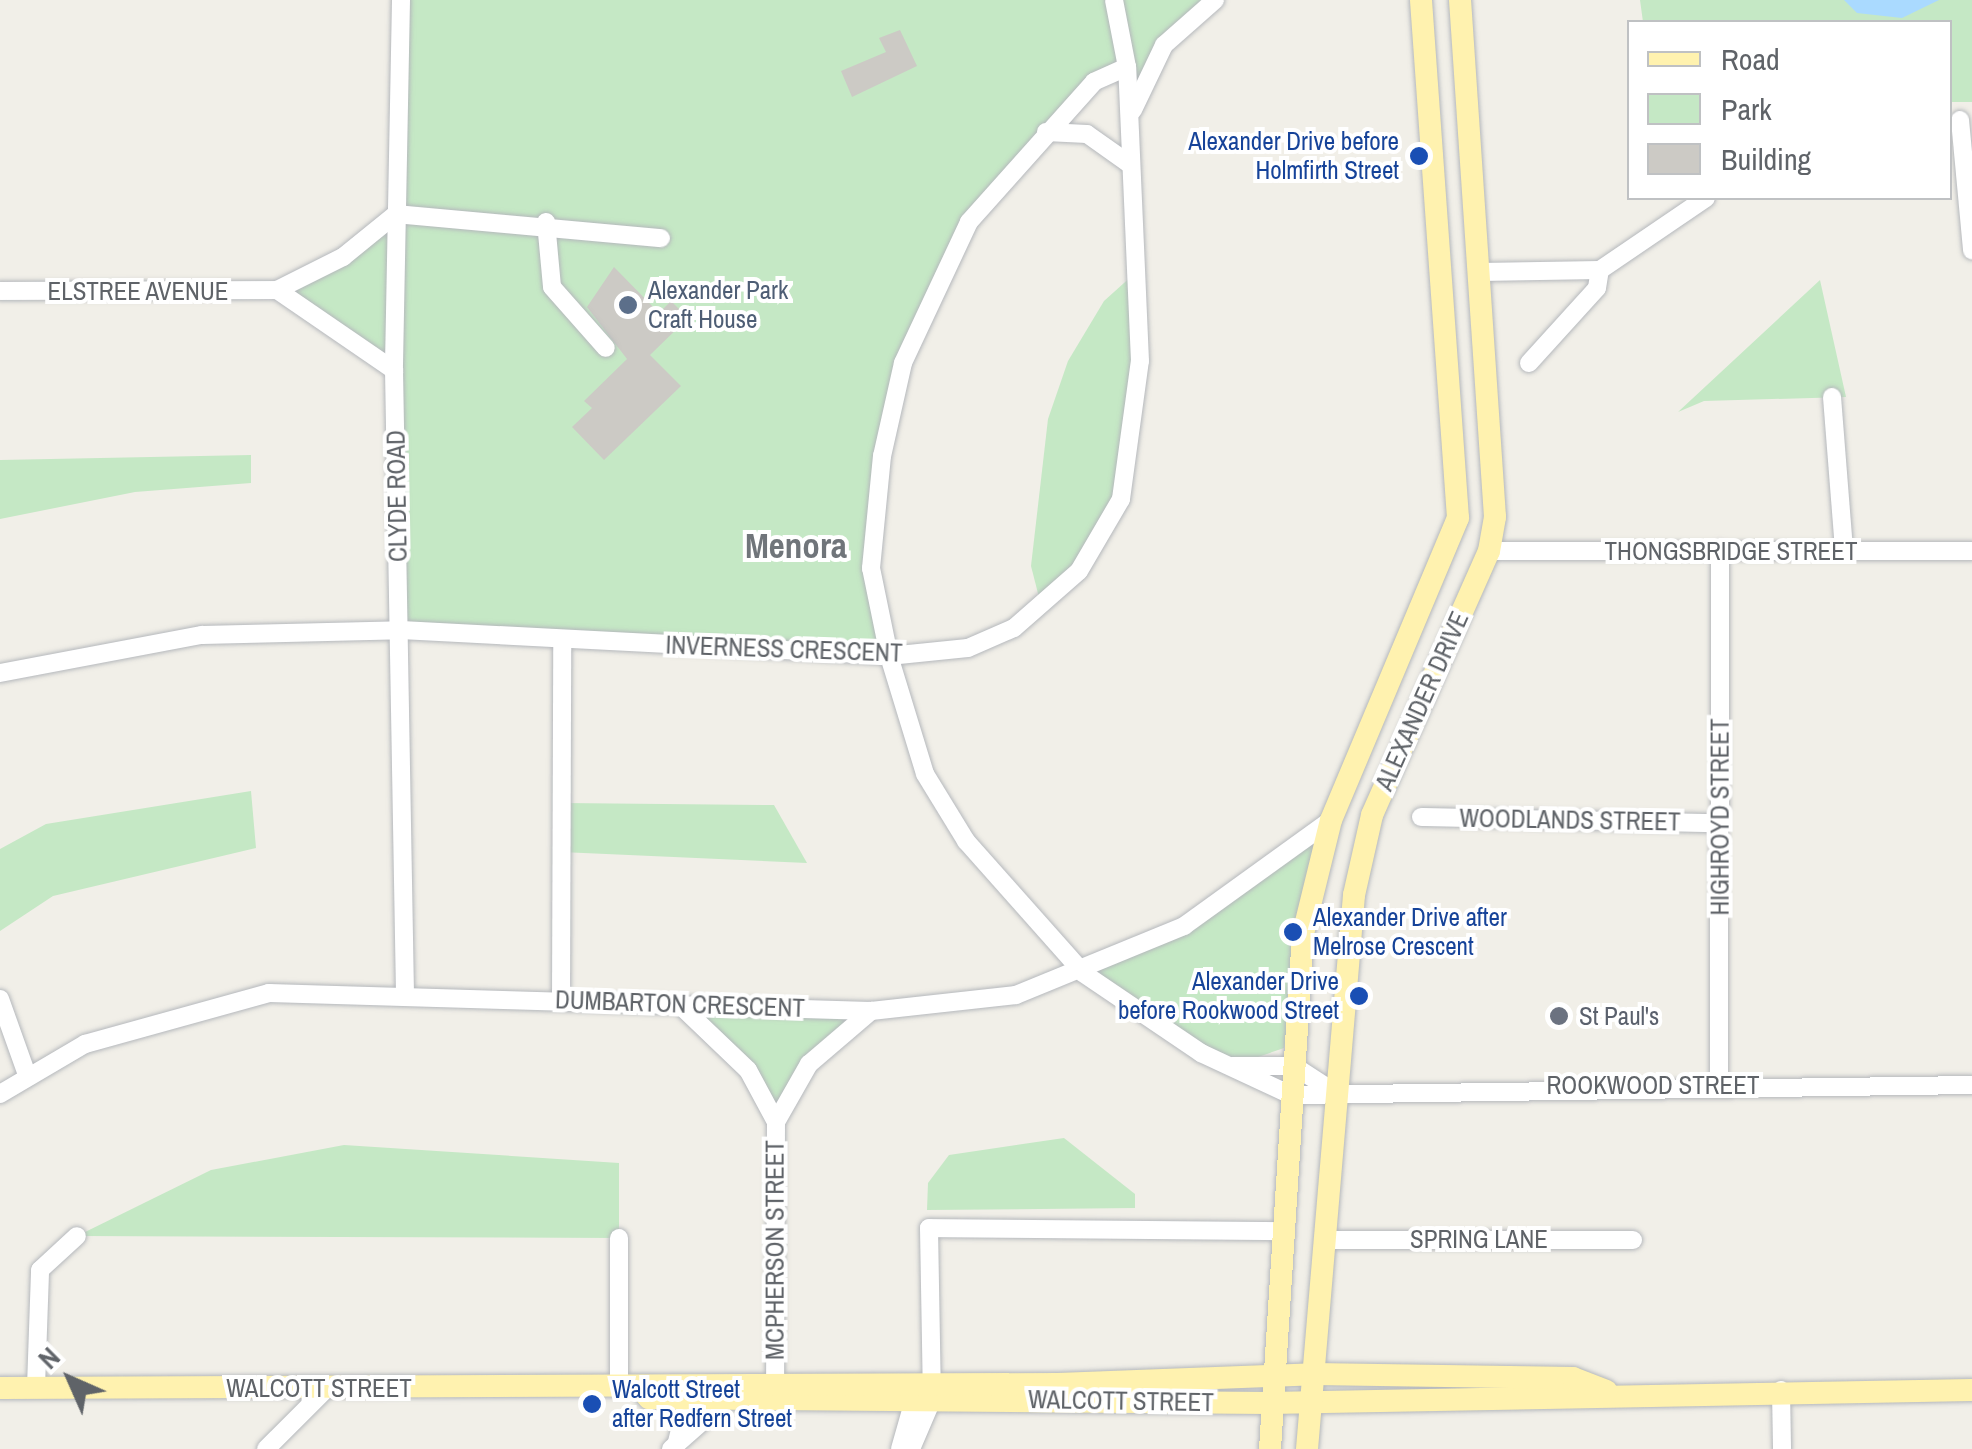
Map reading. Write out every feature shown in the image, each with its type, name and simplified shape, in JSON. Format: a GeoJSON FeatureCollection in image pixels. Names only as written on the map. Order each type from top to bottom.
{"type":"FeatureCollection","features":[{"type":"Feature","properties":{"kind":"main road","name":"ALEXANDER DRIVE"},"geometry":{"type":"LineString","coordinates":[[1270,1449],[1303,934],[1331,820],[1458,518],[1421,0]]}},
{"type":"Feature","properties":{"kind":"main road","name":"ALEXANDER DRIVE"},"geometry":{"type":"LineString","coordinates":[[1307,1449],[1326,1240],[1334,1092],[1354,895],[1372,815],[1489,552],[1496,517],[1460,0]]}},
{"type":"Feature","properties":{"kind":"main road","name":"WALCOTT STREET"},"geometry":{"type":"LineString","coordinates":[[0,1388],[629,1387],[649,1398],[775,1379],[923,1394],[1314,1374],[1573,1378],[1607,1391]]}},
{"type":"Feature","properties":{"kind":"main road","name":"WALCOTT STREET"},"geometry":{"type":"LineString","coordinates":[[702,1388],[1270,1403],[1570,1403],[1607,1391],[1972,1390]]}},
{"type":"Feature","properties":{"kind":"street","name":"CLYDE ROAD"},"geometry":{"type":"LineString","coordinates":[[401,0],[394,370],[406,992]]}},
{"type":"Feature","properties":{"kind":"street","name":"INVERNESS CRESCENT"},"geometry":{"type":"LineString","coordinates":[[0,673],[202,635],[401,630],[889,656],[968,648],[1042,609],[1080,571],[1122,499],[1140,361],[1128,163],[1127,67],[1114,0]]}},
{"type":"Feature","properties":{"kind":"street"},"geometry":{"type":"LineString","coordinates":[[1130,115],[1164,45],[1215,0]]}},
{"type":"Feature","properties":{"kind":"street"},"geometry":{"type":"LineString","coordinates":[[1127,67],[1094,82],[968,222],[903,362],[871,568],[889,656],[925,774],[966,842],[1083,973],[1232,1066],[1290,1095]]}},
{"type":"Feature","properties":{"kind":"street"},"geometry":{"type":"LineString","coordinates":[[1960,120],[1972,250]]}},
{"type":"Feature","properties":{"kind":"street"},"geometry":{"type":"LineString","coordinates":[[1046,132],[1087,134],[1128,163]]}},
{"type":"Feature","properties":{"kind":"street"},"geometry":{"type":"LineString","coordinates":[[1480,272],[1600,270],[1703,200]]}},
{"type":"Feature","properties":{"kind":"street"},"geometry":{"type":"LineString","coordinates":[[396,214],[546,222],[660,238]]}},
{"type":"Feature","properties":{"kind":"street","name":"ELSTREE AVENUE"},"geometry":{"type":"LineString","coordinates":[[0,291],[277,290],[344,257],[396,214]]}},
{"type":"Feature","properties":{"kind":"street"},"geometry":{"type":"LineString","coordinates":[[546,222],[552,287],[606,348]]}},
{"type":"Feature","properties":{"kind":"street"},"geometry":{"type":"LineString","coordinates":[[1529,363],[1596,288],[1600,270]]}},
{"type":"Feature","properties":{"kind":"street"},"geometry":{"type":"LineString","coordinates":[[277,290],[394,370]]}},
{"type":"Feature","properties":{"kind":"street"},"geometry":{"type":"LineString","coordinates":[[1832,397],[1844,550]]}},
{"type":"Feature","properties":{"kind":"street","name":"HIGHROYD STREET"},"geometry":{"type":"LineString","coordinates":[[1719,1085],[1720,550]]}},
{"type":"Feature","properties":{"kind":"street","name":"THONGSBRIDGE STREET"},"geometry":{"type":"LineString","coordinates":[[1489,552],[1972,551]]}},
{"type":"Feature","properties":{"kind":"street"},"geometry":{"type":"LineString","coordinates":[[561,1000],[562,639]]}},
{"type":"Feature","properties":{"kind":"street","name":"WOODLANDS STREET"},"geometry":{"type":"LineString","coordinates":[[1421,817],[1720,823]]}},
{"type":"Feature","properties":{"kind":"street","name":"DUMBARTON CRESCENT"},"geometry":{"type":"LineString","coordinates":[[0,1094],[26,1075],[85,1044],[202,1007],[269,992],[406,992],[682,1007],[871,1011],[1016,994],[1083,973],[1184,926],[1331,820]]}},
{"type":"Feature","properties":{"kind":"street"},"geometry":{"type":"LineString","coordinates":[[0,998],[26,1075]]}},
{"type":"Feature","properties":{"kind":"street","name":"MCPHERSON STREET"},"geometry":{"type":"LineString","coordinates":[[682,1007],[748,1070],[776,1122],[775,1379]]}},
{"type":"Feature","properties":{"kind":"street","name":"MCPHERSON STREET"},"geometry":{"type":"LineString","coordinates":[[776,1122],[809,1064],[871,1011]]}},
{"type":"Feature","properties":{"kind":"street"},"geometry":{"type":"LineString","coordinates":[[1232,1066],[1294,1066],[1334,1092]]}},
{"type":"Feature","properties":{"kind":"street","name":"ROOKWOOD STREET"},"geometry":{"type":"LineString","coordinates":[[1290,1095],[1719,1085],[1972,1084]]}},
{"type":"Feature","properties":{"kind":"street"},"geometry":{"type":"LineString","coordinates":[[911,1449],[923,1394],[928,1228],[1284,1232]]}},
{"type":"Feature","properties":{"kind":"street"},"geometry":{"type":"LineString","coordinates":[[36,1388],[40,1270],[76,1236]]}},
{"type":"Feature","properties":{"kind":"street"},"geometry":{"type":"LineString","coordinates":[[619,1238],[629,1387]]}},
{"type":"Feature","properties":{"kind":"street","name":"SPRING LANE"},"geometry":{"type":"LineString","coordinates":[[1326,1240],[1633,1240]]}},
{"type":"Feature","properties":{"kind":"street"},"geometry":{"type":"LineString","coordinates":[[266,1449],[326,1388]]}},
{"type":"Feature","properties":{"kind":"street"},"geometry":{"type":"LineString","coordinates":[[678,1447],[694,1434],[702,1388]]}},
{"type":"Feature","properties":{"kind":"street"},"geometry":{"type":"LineString","coordinates":[[1781,1390],[1782,1449]]}},
{"type":"Feature","properties":{"kind":"street"},"geometry":{"type":"LineString","coordinates":[[900,1449],[923,1394]]}},
{"type":"Feature","properties":{"kind":"green space"},"geometry":{"type":"Polygon","coordinates":[[[401,0],[1215,0],[1164,45],[1131,115],[1127,68],[1094,82],[969,222],[903,363],[871,568],[889,656],[401,630],[394,370],[277,290],[395,214],[401,0]]]}},
{"type":"Feature","properties":{"kind":"green space"},"geometry":{"type":"Polygon","coordinates":[[[1640,0],[1972,0],[1972,102],[1952,102],[1952,20],[1643,20],[1640,0]]]}},
{"type":"Feature","properties":{"kind":"green space"},"geometry":{"type":"Polygon","coordinates":[[[1134,274],[1140,361],[1121,499],[1042,609],[1031,566],[1048,419],[1068,361],[1104,301],[1134,274]]]}},
{"type":"Feature","properties":{"kind":"green space"},"geometry":{"type":"Polygon","coordinates":[[[1820,280],[1846,397],[1704,401],[1678,412],[1820,280]]]}},
{"type":"Feature","properties":{"kind":"green space"},"geometry":{"type":"Polygon","coordinates":[[[251,455],[251,483],[135,492],[0,519],[0,460],[251,455]]]}},
{"type":"Feature","properties":{"kind":"green space"},"geometry":{"type":"Polygon","coordinates":[[[251,791],[256,848],[53,896],[0,931],[0,849],[46,824],[251,791]]]}},
{"type":"Feature","properties":{"kind":"green space"},"geometry":{"type":"Polygon","coordinates":[[[563,803],[774,805],[807,863],[561,852],[563,803]]]}},
{"type":"Feature","properties":{"kind":"green space"},"geometry":{"type":"Polygon","coordinates":[[[1331,820],[1284,1048],[1232,1066],[1083,973],[1185,926],[1331,820]]]}},
{"type":"Feature","properties":{"kind":"green space"},"geometry":{"type":"Polygon","coordinates":[[[682,1007],[871,1011],[809,1064],[776,1122],[748,1070],[682,1007]]]}},
{"type":"Feature","properties":{"kind":"green space"},"geometry":{"type":"Polygon","coordinates":[[[1064,1138],[1135,1194],[1135,1208],[927,1210],[928,1183],[949,1155],[1064,1138]]]}},
{"type":"Feature","properties":{"kind":"green space"},"geometry":{"type":"Polygon","coordinates":[[[344,1145],[619,1163],[619,1238],[77,1236],[211,1170],[344,1145]]]}},
{"type":"Feature","properties":{"kind":"water"},"geometry":{"type":"Polygon","coordinates":[[[1844,0],[1939,0],[1902,18],[1857,13],[1844,0]]]}},
{"type":"Feature","properties":{"kind":"building"},"geometry":{"type":"Polygon","coordinates":[[[900,30],[917,66],[852,97],[841,71],[886,52],[879,38],[900,30]]]}},
{"type":"Feature","properties":{"kind":"building"},"geometry":{"type":"Polygon","coordinates":[[[614,267],[659,313],[671,301],[688,318],[650,355],[681,386],[604,460],[572,427],[592,408],[584,401],[627,359],[587,307],[614,267]]]}},
{"type":"Feature","properties":{"kind":"place","name":"Alexander Drive before Holmfirth Street"},"geometry":{"type":"Point","coordinates":[1419,156]}},
{"type":"Feature","properties":{"kind":"place","name":"Alexander Park Craft House"},"geometry":{"type":"Point","coordinates":[628,305]}},
{"type":"Feature","properties":{"kind":"place","name":"Alexander Drive after Melrose Crescent"},"geometry":{"type":"Point","coordinates":[1293,932]}},
{"type":"Feature","properties":{"kind":"place","name":"Alexander Drive before Rookwood Street"},"geometry":{"type":"Point","coordinates":[1359,996]}},
{"type":"Feature","properties":{"kind":"place","name":"St Paul's"},"geometry":{"type":"Point","coordinates":[1559,1016]}},
{"type":"Feature","properties":{"kind":"place","name":"Walcott Street after Redfern Street"},"geometry":{"type":"Point","coordinates":[592,1404]}},
{"type":"Feature","properties":{"kind":"district","name":"Menora"},"geometry":{"type":"Point","coordinates":[796,546]}}]}
